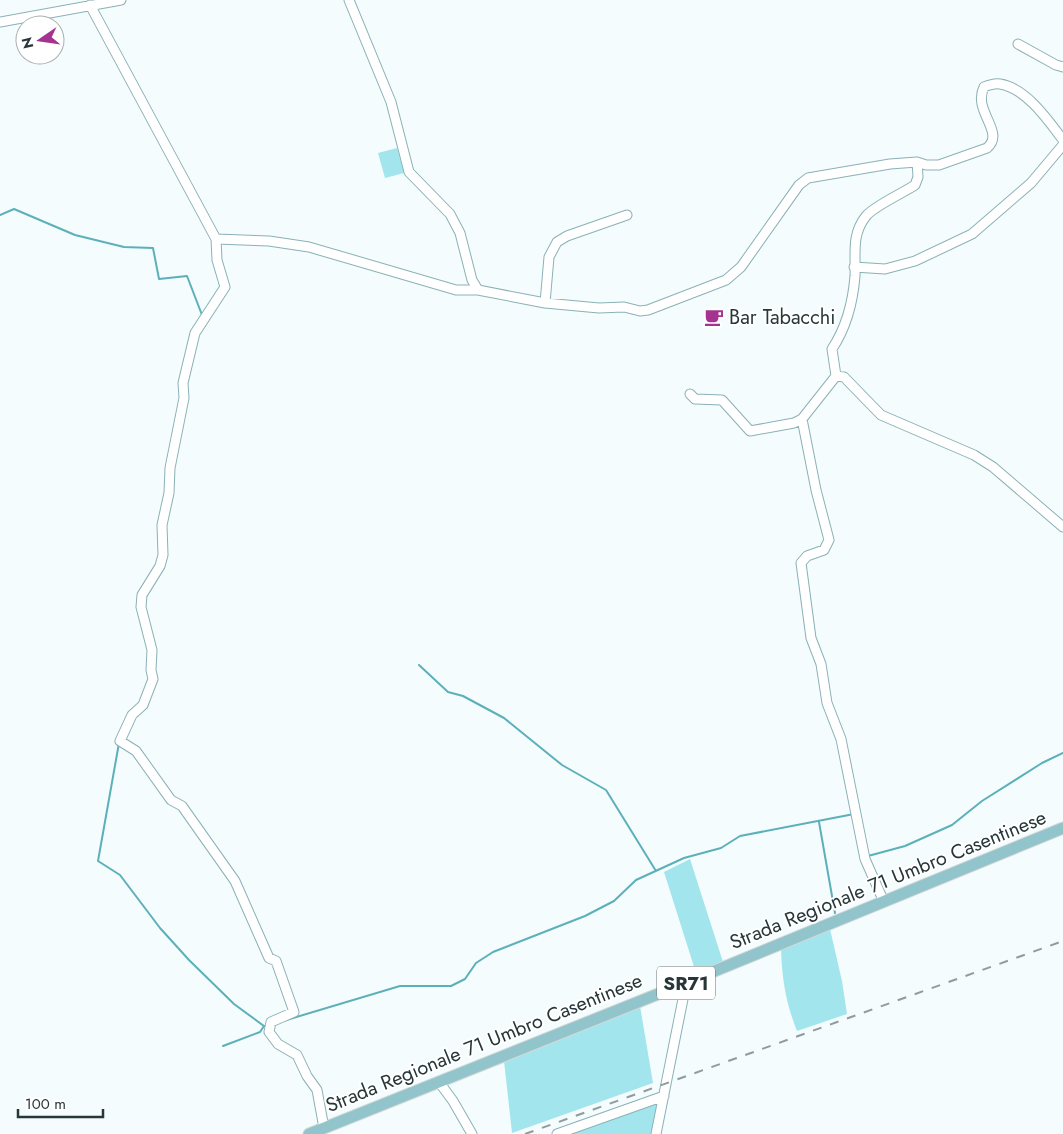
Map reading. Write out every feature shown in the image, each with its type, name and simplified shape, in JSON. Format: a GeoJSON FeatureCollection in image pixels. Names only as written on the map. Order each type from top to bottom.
{"type":"FeatureCollection","features":[{"type":"Feature","properties":{"kind":"main road","name":"Strada Regionale 71 Umbro Casentinese"},"geometry":{"type":"LineString","coordinates":[[309,1134],[683,984],[1063,828]]}},
{"type":"Feature","properties":{"kind":"street"},"geometry":{"type":"LineString","coordinates":[[0,22],[121,0]]}},
{"type":"Feature","properties":{"kind":"street"},"geometry":{"type":"LineString","coordinates":[[349,0],[391,102],[409,172],[450,214],[460,233],[472,280],[478,290]]}},
{"type":"Feature","properties":{"kind":"street"},"geometry":{"type":"LineString","coordinates":[[90,5],[216,239],[217,260],[225,288],[195,333],[183,383],[184,398],[170,468],[169,493],[162,525],[163,555],[160,566],[142,596],[141,607],[152,650],[151,670],[153,679],[143,705],[132,715],[120,741],[136,751],[171,800],[182,806],[235,881],[269,958],[276,961],[294,1012],[271,1022],[269,1032],[278,1044],[297,1055],[307,1076],[317,1090],[324,1128]]}},
{"type":"Feature","properties":{"kind":"street"},"geometry":{"type":"LineString","coordinates":[[1018,44],[1063,67]]}},
{"type":"Feature","properties":{"kind":"street"},"geometry":{"type":"LineString","coordinates":[[216,239],[270,241],[309,247],[456,290],[478,290],[545,302],[599,308],[624,307],[640,311],[656,308],[726,280],[740,267],[799,185],[808,178],[890,164],[917,162],[926,165],[939,164],[957,160],[987,148],[993,143],[994,139],[990,122],[981,105],[981,94],[984,86],[1002,84],[1022,94],[1041,112],[1063,140]]}},
{"type":"Feature","properties":{"kind":"street"},"geometry":{"type":"LineString","coordinates":[[854,267],[885,269],[915,261],[972,234],[1031,183],[1063,145]]}},
{"type":"Feature","properties":{"kind":"street"},"geometry":{"type":"LineString","coordinates":[[690,394],[695,399],[722,400],[750,431],[794,423],[802,419],[836,376],[832,350],[841,335],[850,304],[856,232],[867,215],[915,186],[918,177],[917,162]]}},
{"type":"Feature","properties":{"kind":"street"},"geometry":{"type":"LineString","coordinates":[[545,302],[549,258],[556,242],[566,236],[627,215]]}},
{"type":"Feature","properties":{"kind":"street"},"geometry":{"type":"LineString","coordinates":[[836,376],[844,377],[881,415],[974,455],[993,467],[1063,527]]}},
{"type":"Feature","properties":{"kind":"street"},"geometry":{"type":"LineString","coordinates":[[802,419],[816,490],[829,540],[824,550],[807,556],[801,563],[811,638],[821,664],[827,703],[840,739],[865,859],[884,902]]}},
{"type":"Feature","properties":{"kind":"street"},"geometry":{"type":"LineString","coordinates":[[656,1134],[684,994],[683,984]]}},
{"type":"Feature","properties":{"kind":"street"},"geometry":{"type":"LineString","coordinates":[[438,1082],[453,1101],[472,1134]]}},
{"type":"Feature","properties":{"kind":"street"},"geometry":{"type":"LineString","coordinates":[[557,1134],[664,1096]]}},
{"type":"Feature","properties":{"kind":"shaded area"},"geometry":{"type":"Polygon","coordinates":[[[397,148],[404,173],[385,178],[378,153],[397,148]]]}},
{"type":"Feature","properties":{"kind":"shaded area"},"geometry":{"type":"Polygon","coordinates":[[[690,859],[723,962],[696,973],[664,872],[690,859]]]}},
{"type":"Feature","properties":{"kind":"shaded area"},"geometry":{"type":"Polygon","coordinates":[[[830,929],[842,981],[847,1014],[797,1031],[785,991],[781,949],[830,929]]]}},
{"type":"Feature","properties":{"kind":"shaded area"},"geometry":{"type":"Polygon","coordinates":[[[640,1006],[653,1083],[512,1133],[504,1061],[640,1006]]]}},
{"type":"Feature","properties":{"kind":"shaded area"},"geometry":{"type":"Polygon","coordinates":[[[660,1102],[653,1134],[569,1134],[660,1102]]]}},
{"type":"Feature","properties":{"kind":"waterway"},"geometry":{"type":"LineString","coordinates":[[0,215],[14,209],[75,235],[124,247],[153,248],[159,279],[187,276],[202,315]]}},
{"type":"Feature","properties":{"kind":"waterway"},"geometry":{"type":"LineString","coordinates":[[419,665],[448,692],[463,696],[504,718],[562,765],[606,790],[656,871]]}},
{"type":"Feature","properties":{"kind":"waterway"},"geometry":{"type":"LineString","coordinates":[[119,743],[98,861],[120,875],[160,928],[189,960],[234,1004],[266,1026]]}},
{"type":"Feature","properties":{"kind":"waterway"},"geometry":{"type":"LineString","coordinates":[[868,856],[905,846],[952,825],[982,801],[1042,763],[1063,753]]}},
{"type":"Feature","properties":{"kind":"waterway"},"geometry":{"type":"LineString","coordinates":[[283,1021],[400,986],[451,986],[465,979],[476,963],[493,952],[585,916],[614,901],[636,880],[684,858],[721,848],[740,836],[854,814]]}},
{"type":"Feature","properties":{"kind":"waterway"},"geometry":{"type":"LineString","coordinates":[[819,822],[835,913]]}},
{"type":"Feature","properties":{"kind":"waterway"},"geometry":{"type":"LineString","coordinates":[[223,1046],[260,1032],[264,1026]]}},
{"type":"Feature","properties":{"kind":"railway"},"geometry":{"type":"LineString","coordinates":[[525,1134],[1063,941]]}},
{"type":"Feature","properties":{"kind":"place","name":"Bar Tabacchi"},"geometry":{"type":"Point","coordinates":[714,317]}}]}
